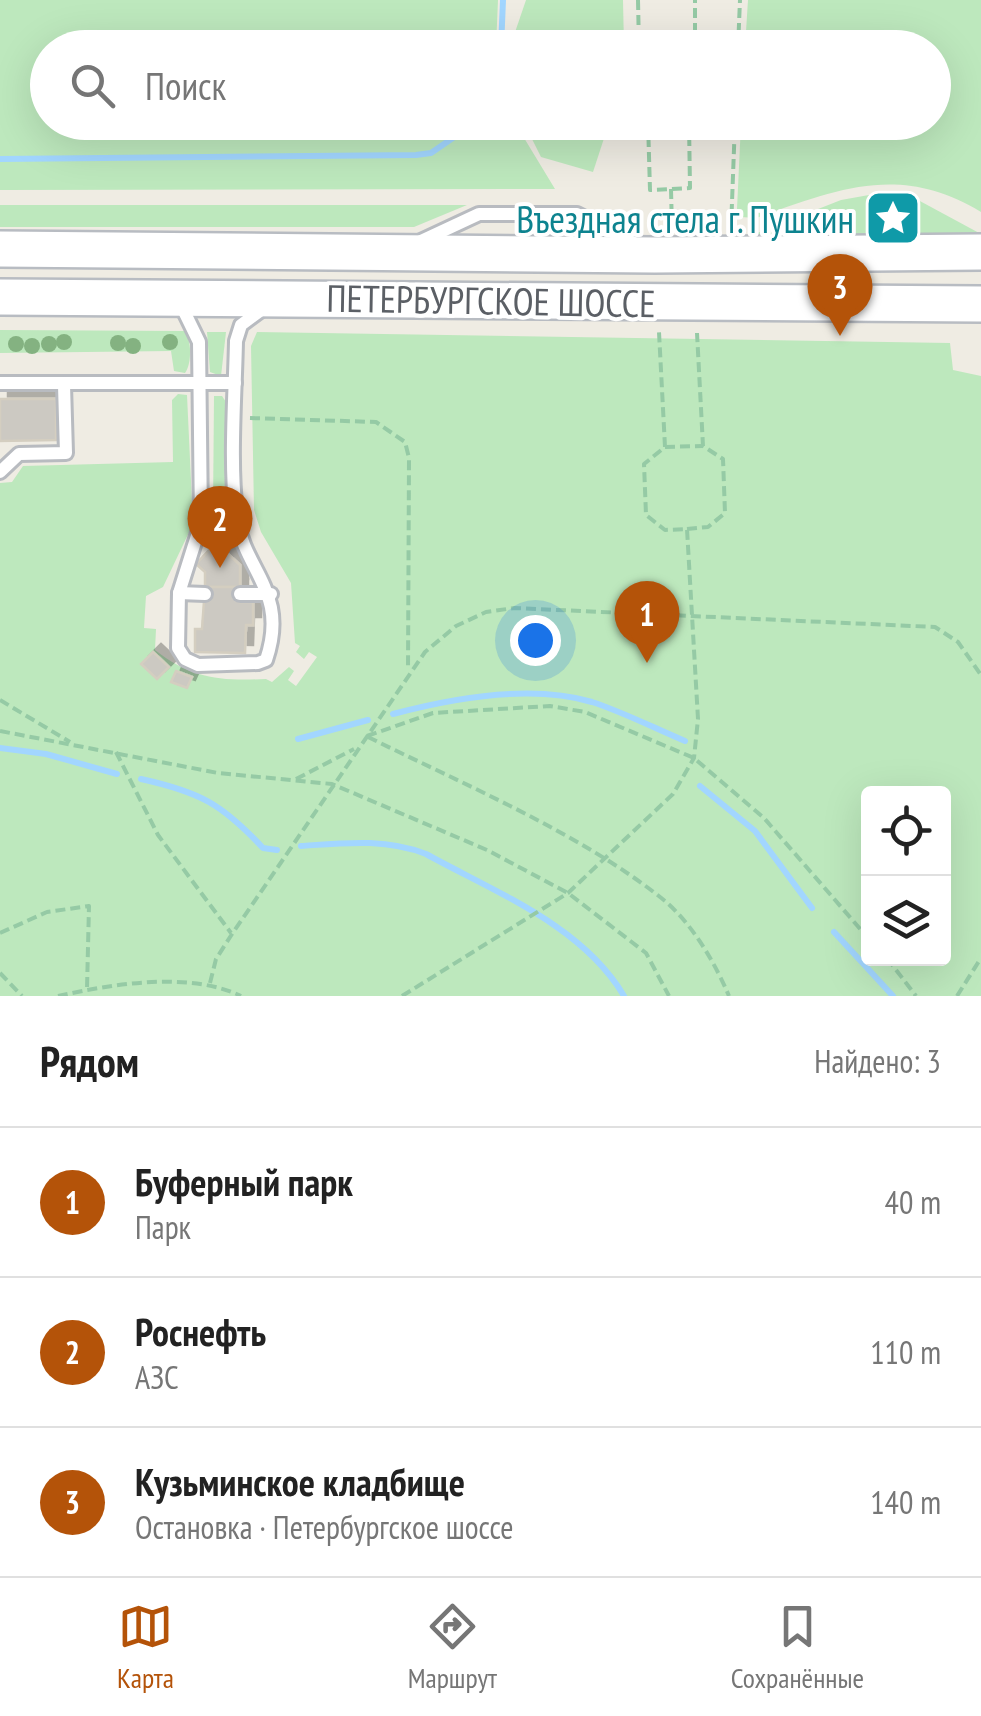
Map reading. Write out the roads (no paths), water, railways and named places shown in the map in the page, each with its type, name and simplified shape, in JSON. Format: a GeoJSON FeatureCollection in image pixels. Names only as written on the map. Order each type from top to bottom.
{"type":"FeatureCollection","features":[{"type":"Feature","properties":{"kind":"main road","name":"ПЕТЕРБУРГСКОЕ ШОССЕ"},"geometry":{"type":"LineString","coordinates":[[0,249],[400,252],[664,242],[981,252]]}},
{"type":"Feature","properties":{"kind":"main road","name":"ПЕТЕРБУРГСКОЕ ШОССЕ"},"geometry":{"type":"LineString","coordinates":[[0,296],[981,304]]}},
{"type":"Feature","properties":{"kind":"lane"},"geometry":{"type":"LineString","coordinates":[[177,296],[199,342],[201,522],[179,594],[178,648],[185,659],[198,665],[266,660],[270,594],[237,522],[236,341],[241,326],[279,297]]}},
{"type":"Feature","properties":{"kind":"lane"},"geometry":{"type":"LineString","coordinates":[[0,382],[235,383]]}},
{"type":"Feature","properties":{"kind":"lane"},"geometry":{"type":"LineString","coordinates":[[0,472],[19,454],[66,453],[64,385]]}},
{"type":"Feature","properties":{"kind":"lane"},"geometry":{"type":"LineString","coordinates":[[179,594],[205,594]]}},
{"type":"Feature","properties":{"kind":"lane"},"geometry":{"type":"LineString","coordinates":[[240,594],[270,594]]}},
{"type":"Feature","properties":{"kind":"waterway"},"geometry":{"type":"LineString","coordinates":[[502,30],[503,0]]}},
{"type":"Feature","properties":{"kind":"waterway"},"geometry":{"type":"LineString","coordinates":[[0,159],[416,155],[431,153],[450,140]]}},
{"type":"Feature","properties":{"kind":"waterway"},"geometry":{"type":"LineString","coordinates":[[393,714],[466,698],[544,694],[592,702],[685,741]]}},
{"type":"Feature","properties":{"kind":"waterway"},"geometry":{"type":"LineString","coordinates":[[298,739],[368,720]]}},
{"type":"Feature","properties":{"kind":"waterway"},"geometry":{"type":"LineString","coordinates":[[0,748],[46,754],[117,774]]}},
{"type":"Feature","properties":{"kind":"waterway"},"geometry":{"type":"LineString","coordinates":[[141,779],[209,802],[235,820],[263,848],[277,850]]}},
{"type":"Feature","properties":{"kind":"waterway"},"geometry":{"type":"LineString","coordinates":[[700,786],[755,831],[812,908]]}},
{"type":"Feature","properties":{"kind":"waterway"},"geometry":{"type":"LineString","coordinates":[[301,846],[380,844],[426,854],[562,930],[607,971],[624,996]]}},
{"type":"Feature","properties":{"kind":"waterway"},"geometry":{"type":"LineString","coordinates":[[834,932],[893,996]]}},
{"type":"Feature","properties":{"kind":"place","name":"Въездная стела г. Пушкин"},"geometry":{"type":"Point","coordinates":[893,218]}},
{"type":"Feature","properties":{"kind":"place","name":"Кузьминское кладбище"},"geometry":{"type":"Point","coordinates":[840,336]}},
{"type":"Feature","properties":{"kind":"place","name":"Роснефть"},"geometry":{"type":"Point","coordinates":[220,568]}},
{"type":"Feature","properties":{"kind":"place","name":"Буферный парк"},"geometry":{"type":"Point","coordinates":[647,663]}}]}
